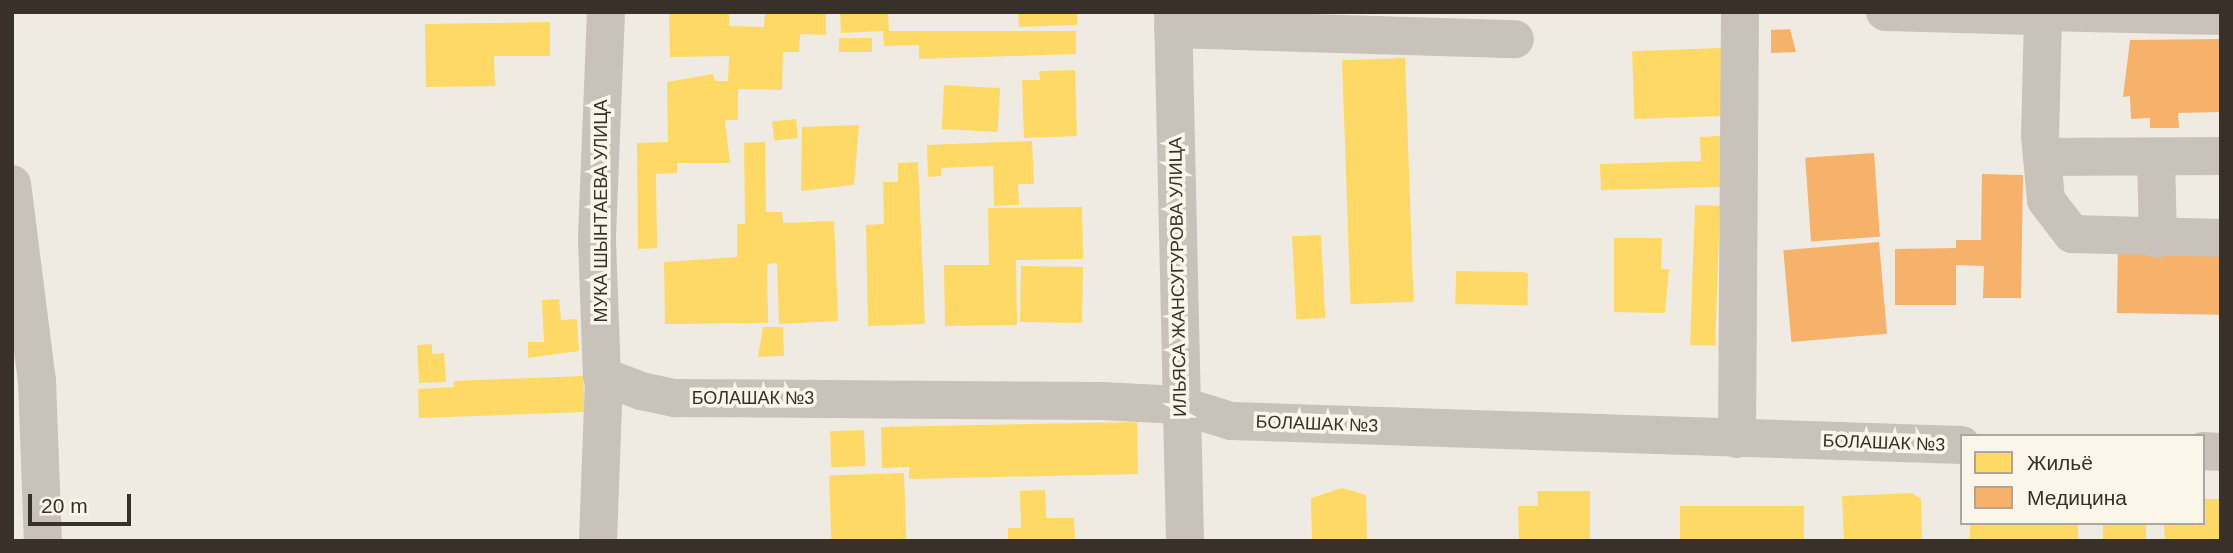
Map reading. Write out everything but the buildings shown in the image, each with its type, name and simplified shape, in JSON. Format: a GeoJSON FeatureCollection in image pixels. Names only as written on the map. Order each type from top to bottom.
{"type":"FeatureCollection","features":[{"type":"Feature","properties":{"kind":"street","name":"МУКА ШЫНТАЕВА УЛИЦА"},"geometry":{"type":"LineString","coordinates":[[598,541],[604,376],[597,241],[606,12]]}},
{"type":"Feature","properties":{"kind":"street"},"geometry":{"type":"LineString","coordinates":[[1737,439],[1740,12]]}},
{"type":"Feature","properties":{"kind":"street"},"geometry":{"type":"LineString","coordinates":[[1885,12],[2221,16]]}},
{"type":"Feature","properties":{"kind":"street"},"geometry":{"type":"LineString","coordinates":[[2043,14],[2042,158],[2046,200],[2072,234],[2158,239],[2221,238]]}},
{"type":"Feature","properties":{"kind":"street"},"geometry":{"type":"LineString","coordinates":[[1173,21],[1515,39]]}},
{"type":"Feature","properties":{"kind":"street","name":"ИЛЬЯСА ЖАНСУГУРОВА УЛИЦА"},"geometry":{"type":"LineString","coordinates":[[1173,21],[1178,405],[1185,541]]}},
{"type":"Feature","properties":{"kind":"street"},"geometry":{"type":"LineString","coordinates":[[2042,158],[2221,156]]}},
{"type":"Feature","properties":{"kind":"street"},"geometry":{"type":"LineString","coordinates":[[2157,157],[2158,239]]}},
{"type":"Feature","properties":{"kind":"street"},"geometry":{"type":"LineString","coordinates":[[12,184],[37,381],[44,541]]}},
{"type":"Feature","properties":{"kind":"street","name":"БОЛАШАК №3"},"geometry":{"type":"LineString","coordinates":[[604,376],[675,398],[1178,405],[1231,421],[1960,445]]}}]}
